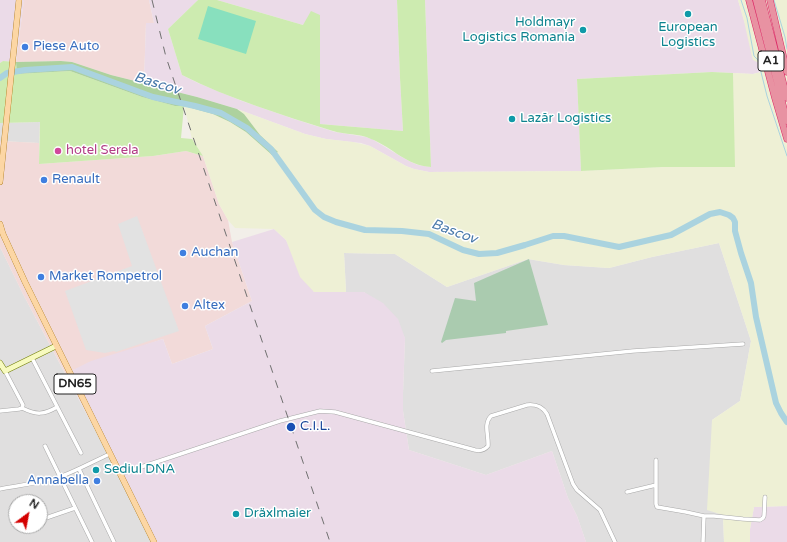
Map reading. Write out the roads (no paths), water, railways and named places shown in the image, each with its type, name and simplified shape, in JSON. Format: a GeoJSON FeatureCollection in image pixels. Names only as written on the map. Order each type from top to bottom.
{"type":"FeatureCollection","features":[{"type":"Feature","properties":{"kind":"highway"},"geometry":{"type":"LineString","coordinates":[[749,0],[787,139]]}},
{"type":"Feature","properties":{"kind":"highway","name":"A1"},"geometry":{"type":"LineString","coordinates":[[756,0],[787,121]]}},
{"type":"Feature","properties":{"kind":"highway","name":"A1"},"geometry":{"type":"LineString","coordinates":[[762,0],[787,98]]}},
{"type":"Feature","properties":{"kind":"highway"},"geometry":{"type":"LineString","coordinates":[[770,0],[787,72]]}},
{"type":"Feature","properties":{"kind":"main road"},"geometry":{"type":"LineString","coordinates":[[0,182],[19,0]]}},
{"type":"Feature","properties":{"kind":"main road","name":"DN65"},"geometry":{"type":"LineString","coordinates":[[0,224],[3,234],[25,282],[154,542]]}},
{"type":"Feature","properties":{"kind":"street"},"geometry":{"type":"LineString","coordinates":[[432,371],[633,351],[743,344]]}},
{"type":"Feature","properties":{"kind":"street"},"geometry":{"type":"LineString","coordinates":[[5,371],[56,346]]}},
{"type":"Feature","properties":{"kind":"street"},"geometry":{"type":"LineString","coordinates":[[32,358],[81,453]]}},
{"type":"Feature","properties":{"kind":"street"},"geometry":{"type":"LineString","coordinates":[[0,363],[23,405],[22,408]]}},
{"type":"Feature","properties":{"kind":"street"},"geometry":{"type":"LineString","coordinates":[[120,474],[280,421],[320,411],[335,412],[474,450],[485,450],[488,446],[487,421],[491,416],[533,404],[542,408],[547,414],[573,484],[577,490],[600,510],[615,542]]}},
{"type":"Feature","properties":{"kind":"street"},"geometry":{"type":"LineString","coordinates":[[0,411],[22,408],[39,414],[46,413],[57,407]]}},
{"type":"Feature","properties":{"kind":"street"},"geometry":{"type":"LineString","coordinates":[[45,446],[92,542]]}},
{"type":"Feature","properties":{"kind":"street"},"geometry":{"type":"LineString","coordinates":[[0,489],[61,477],[110,454]]}},
{"type":"Feature","properties":{"kind":"street"},"geometry":{"type":"LineString","coordinates":[[656,460],[657,507],[704,516],[760,520],[764,516],[764,497]]}},
{"type":"Feature","properties":{"kind":"street"},"geometry":{"type":"LineString","coordinates":[[79,469],[114,542]]}},
{"type":"Feature","properties":{"kind":"street"},"geometry":{"type":"LineString","coordinates":[[627,492],[656,485]]}},
{"type":"Feature","properties":{"kind":"street"},"geometry":{"type":"LineString","coordinates":[[48,517],[75,508]]}},
{"type":"Feature","properties":{"kind":"street"},"geometry":{"type":"LineString","coordinates":[[703,542],[704,516]]}},
{"type":"Feature","properties":{"kind":"waterway"},"geometry":{"type":"LineString","coordinates":[[741,0],[747,18],[754,56],[758,60],[762,60]]}},
{"type":"Feature","properties":{"kind":"waterway"},"geometry":{"type":"LineString","coordinates":[[774,0],[787,49]]}},
{"type":"Feature","properties":{"kind":"waterway"},"geometry":{"type":"LineString","coordinates":[[758,60],[767,96],[787,156]]}},
{"type":"Feature","properties":{"kind":"waterway","name":"Bascov"},"geometry":{"type":"LineString","coordinates":[[0,78],[7,73],[25,70],[72,67],[153,97],[221,113],[247,128],[271,149],[315,210],[324,217],[365,230],[402,231],[429,234],[463,250],[479,254],[497,253],[553,236],[564,236],[619,247],[671,235],[710,214],[720,212],[729,215],[735,222],[735,231],[751,283],[756,317],[776,403],[787,422]]}},
{"type":"Feature","properties":{"kind":"railway"},"geometry":{"type":"LineString","coordinates":[[152,0],[166,57],[330,542]]}},
{"type":"Feature","properties":{"kind":"place","name":"European Logistics"},"geometry":{"type":"Point","coordinates":[688,14]}},
{"type":"Feature","properties":{"kind":"place","name":"Holdmayr Logistics Romania"},"geometry":{"type":"Point","coordinates":[583,30]}},
{"type":"Feature","properties":{"kind":"place","name":"Piese Auto"},"geometry":{"type":"Point","coordinates":[25,47]}},
{"type":"Feature","properties":{"kind":"place","name":"Lazăr Logistics"},"geometry":{"type":"Point","coordinates":[512,119]}},
{"type":"Feature","properties":{"kind":"place","name":"hotel Serela"},"geometry":{"type":"Point","coordinates":[58,151]}},
{"type":"Feature","properties":{"kind":"place","name":"Renault"},"geometry":{"type":"Point","coordinates":[44,180]}},
{"type":"Feature","properties":{"kind":"place","name":"Auchan"},"geometry":{"type":"Point","coordinates":[183,253]}},
{"type":"Feature","properties":{"kind":"place","name":"Market Rompetrol"},"geometry":{"type":"Point","coordinates":[41,277]}},
{"type":"Feature","properties":{"kind":"place","name":"Altex"},"geometry":{"type":"Point","coordinates":[185,306]}},
{"type":"Feature","properties":{"kind":"place","name":"C.I.L."},"geometry":{"type":"Point","coordinates":[291,427]}},
{"type":"Feature","properties":{"kind":"place","name":"Sediul DNA"},"geometry":{"type":"Point","coordinates":[96,470]}},
{"type":"Feature","properties":{"kind":"place","name":"Annabella"},"geometry":{"type":"Point","coordinates":[97,481]}},
{"type":"Feature","properties":{"kind":"place","name":"Dräxlmaier"},"geometry":{"type":"Point","coordinates":[236,514]}}]}
